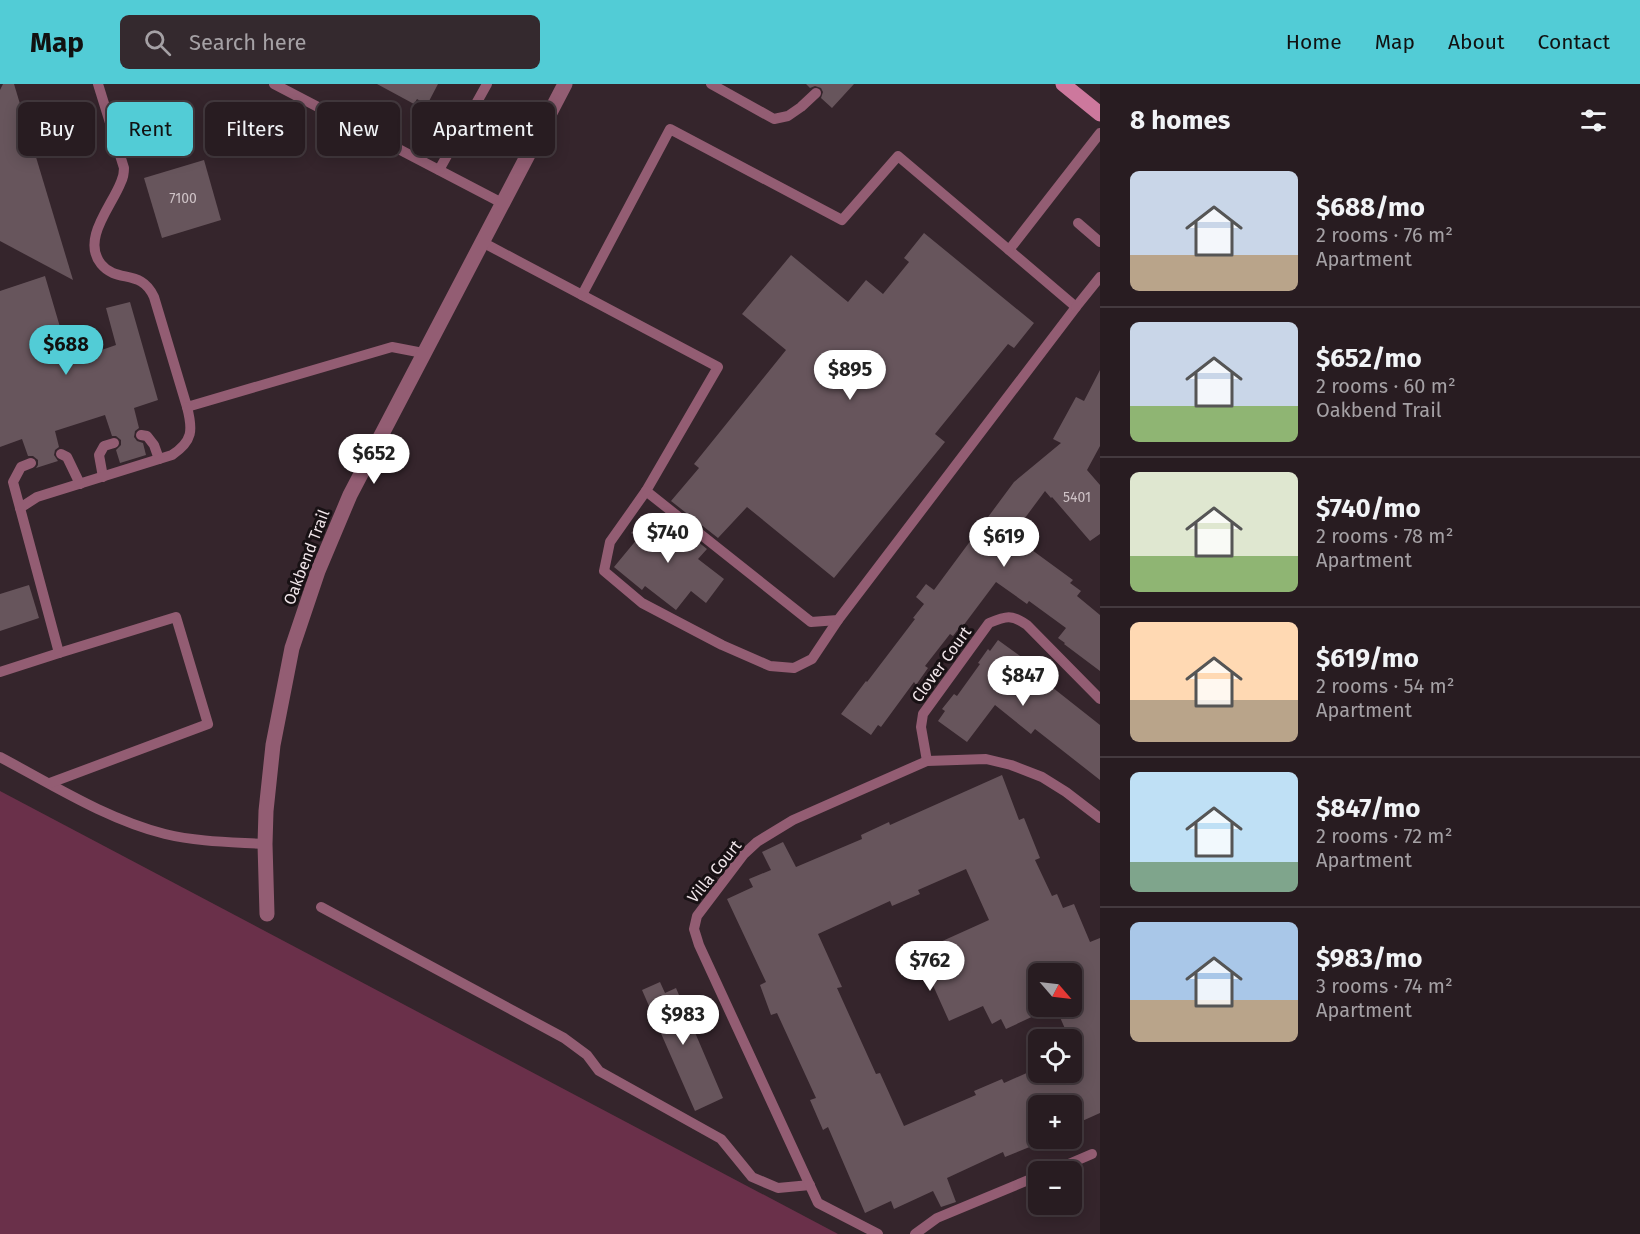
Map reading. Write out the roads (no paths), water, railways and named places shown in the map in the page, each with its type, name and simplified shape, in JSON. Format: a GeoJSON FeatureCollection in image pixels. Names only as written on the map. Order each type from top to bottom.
{"type":"FeatureCollection","features":[{"type":"Feature","properties":{"kind":"main road"},"geometry":{"type":"LineString","coordinates":[[1063,84],[1100,114]]}},
{"type":"Feature","properties":{"kind":"street","name":"Oakbend Trail"},"geometry":{"type":"LineString","coordinates":[[267,914],[266,811],[273,745],[292,648],[318,572],[350,495],[565,84]]}},
{"type":"Feature","properties":{"kind":"lane"},"geometry":{"type":"LineString","coordinates":[[20,508],[37,497],[172,455],[184,448],[192,426],[150,288],[135,278],[109,271],[101,264],[94,252],[97,230],[122,181],[124,168],[98,84]]}},
{"type":"Feature","properties":{"kind":"lane"},"geometry":{"type":"LineString","coordinates":[[274,84],[502,203]]}},
{"type":"Feature","properties":{"kind":"lane"},"geometry":{"type":"LineString","coordinates":[[439,171],[487,84]]}},
{"type":"Feature","properties":{"kind":"lane"},"geometry":{"type":"LineString","coordinates":[[711,84],[774,119],[788,116],[816,93]]}},
{"type":"Feature","properties":{"kind":"lane"},"geometry":{"type":"LineString","coordinates":[[582,295],[670,129],[842,220],[898,156],[1076,308]]}},
{"type":"Feature","properties":{"kind":"lane"},"geometry":{"type":"LineString","coordinates":[[1009,250],[1100,133]]}},
{"type":"Feature","properties":{"kind":"lane"},"geometry":{"type":"LineString","coordinates":[[1078,223],[1100,242]]}},
{"type":"Feature","properties":{"kind":"lane"},"geometry":{"type":"LineString","coordinates":[[482,242],[718,367],[646,491],[610,542],[604,571],[642,603],[722,645],[770,666],[794,668],[812,659],[838,620],[1100,277]]}},
{"type":"Feature","properties":{"kind":"lane"},"geometry":{"type":"LineString","coordinates":[[187,407],[392,347],[423,353]]}},
{"type":"Feature","properties":{"kind":"lane"},"geometry":{"type":"LineString","coordinates":[[141,435],[147,436],[154,445],[159,459]]}},
{"type":"Feature","properties":{"kind":"lane"},"geometry":{"type":"LineString","coordinates":[[103,477],[99,455],[104,446],[114,443]]}},
{"type":"Feature","properties":{"kind":"lane"},"geometry":{"type":"LineString","coordinates":[[61,454],[67,457],[80,484]]}},
{"type":"Feature","properties":{"kind":"lane"},"geometry":{"type":"LineString","coordinates":[[31,463],[21,467],[13,482],[59,653]]}},
{"type":"Feature","properties":{"kind":"lane"},"geometry":{"type":"LineString","coordinates":[[646,491],[811,622],[838,620]]}},
{"type":"Feature","properties":{"kind":"lane"},"geometry":{"type":"LineString","coordinates":[[0,672],[176,616],[208,724],[50,783]]}},
{"type":"Feature","properties":{"kind":"lane","name":"Clover Court"},"geometry":{"type":"LineString","coordinates":[[927,761],[921,727],[923,714],[989,622],[1004,617],[1016,617],[1027,625],[1100,699]]}},
{"type":"Feature","properties":{"kind":"lane"},"geometry":{"type":"LineString","coordinates":[[0,757],[120,819],[167,835],[207,841],[265,844]]}},
{"type":"Feature","properties":{"kind":"lane","name":"Villa Court"},"geometry":{"type":"LineString","coordinates":[[878,1234],[818,1203],[699,945],[694,929],[697,916],[744,854],[757,842],[793,820],[927,761],[986,759],[1011,765],[1042,777],[1100,818]]}},
{"type":"Feature","properties":{"kind":"lane"},"geometry":{"type":"LineString","coordinates":[[321,907],[564,1038],[586,1055],[599,1071],[720,1139],[752,1177],[778,1188],[810,1185]]}},
{"type":"Feature","properties":{"kind":"lane"},"geometry":{"type":"LineString","coordinates":[[1076,1161],[1092,1154]]}},
{"type":"Feature","properties":{"kind":"lane"},"geometry":{"type":"LineString","coordinates":[[915,1234],[937,1218],[1028,1180]]}}]}
